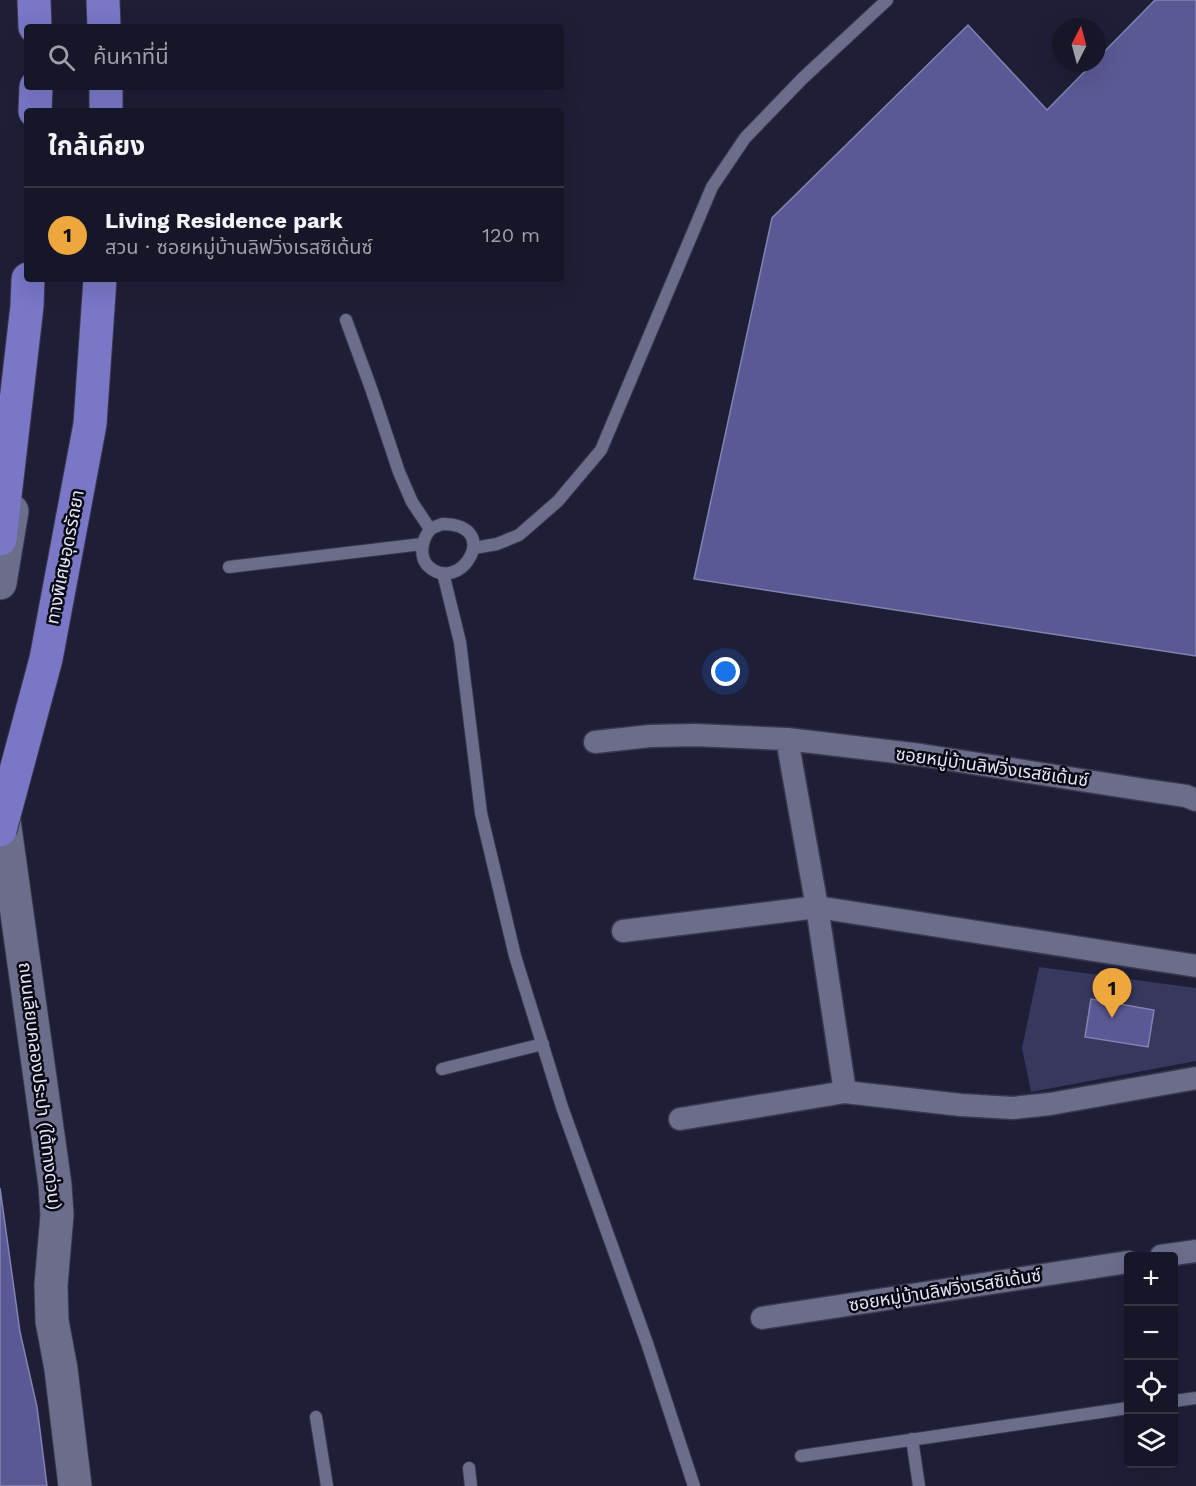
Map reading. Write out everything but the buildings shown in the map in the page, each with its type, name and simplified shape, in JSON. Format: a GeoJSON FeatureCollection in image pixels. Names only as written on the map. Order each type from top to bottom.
{"type":"FeatureCollection","features":[{"type":"Feature","properties":{"kind":"highway"},"geometry":{"type":"LineString","coordinates":[[34,0],[34,24]]}},
{"type":"Feature","properties":{"kind":"highway"},"geometry":{"type":"LineString","coordinates":[[104,0],[104,24]]}},
{"type":"Feature","properties":{"kind":"highway"},"geometry":{"type":"LineString","coordinates":[[35,108],[36,90]]}},
{"type":"Feature","properties":{"kind":"highway"},"geometry":{"type":"LineString","coordinates":[[106,90],[106,108]]}},
{"type":"Feature","properties":{"kind":"highway"},"geometry":{"type":"LineString","coordinates":[[0,539],[28,282]]}},
{"type":"Feature","properties":{"kind":"highway","name":"ทางพิเศษอุดรรัถยา"},"geometry":{"type":"LineString","coordinates":[[0,830],[46,659],[90,424],[100,282]]}},
{"type":"Feature","properties":{"kind":"street"},"geometry":{"type":"LineString","coordinates":[[44,24],[45,0]]}},
{"type":"Feature","properties":{"kind":"street"},"geometry":{"type":"LineString","coordinates":[[42,108],[43,90]]}},
{"type":"Feature","properties":{"kind":"street"},"geometry":{"type":"LineString","coordinates":[[0,583],[22,432],[33,282]]}},
{"type":"Feature","properties":{"kind":"street","name":"ซอยหมู่บ้านลิฟวิ่งเรสซิเด้นซ์"},"geometry":{"type":"LineString","coordinates":[[595,742],[650,736],[695,735],[787,739],[932,757],[1186,796],[1196,800]]}},
{"type":"Feature","properties":{"kind":"street"},"geometry":{"type":"LineString","coordinates":[[787,739],[817,907],[845,1092]]}},
{"type":"Feature","properties":{"kind":"street","name":"ถนนเลียบคลองประปา (ใต้ทางด่วน)"},"geometry":{"type":"LineString","coordinates":[[0,794],[55,1185],[57,1215],[51,1285],[52,1321],[61,1369],[75,1486]]}},
{"type":"Feature","properties":{"kind":"street"},"geometry":{"type":"LineString","coordinates":[[623,931],[817,907],[1196,966]]}},
{"type":"Feature","properties":{"kind":"street"},"geometry":{"type":"LineString","coordinates":[[680,1119],[845,1092],[961,1105],[1013,1107],[1050,1104],[1196,1078]]}},
{"type":"Feature","properties":{"kind":"street"},"geometry":{"type":"LineString","coordinates":[[1178,1254],[1196,1251]]}},
{"type":"Feature","properties":{"kind":"street","name":"ซอยหมู่บ้านลิฟวิ่งเรสซิเด้นซ์"},"geometry":{"type":"LineString","coordinates":[[762,1318],[1124,1263]]}},
{"type":"Feature","properties":{"kind":"lane"},"geometry":{"type":"LineString","coordinates":[[474,548],[497,544],[519,535],[558,501],[601,450],[712,187],[745,138],[803,78],[887,0]]}},
{"type":"Feature","properties":{"kind":"lane"},"geometry":{"type":"LineString","coordinates":[[346,321],[399,472],[412,502],[430,529]]}},
{"type":"Feature","properties":{"kind":"lane"},"geometry":{"type":"LineString","coordinates":[[442,524],[455,524],[464,528],[472,536],[474,548],[471,558],[464,566],[452,573],[443,573],[427,564],[422,544],[430,529],[442,524]]}},
{"type":"Feature","properties":{"kind":"lane"},"geometry":{"type":"LineString","coordinates":[[229,567],[422,544]]}},
{"type":"Feature","properties":{"kind":"lane"},"geometry":{"type":"LineString","coordinates":[[443,573],[460,642],[481,813],[515,956],[562,1107],[694,1486]]}},
{"type":"Feature","properties":{"kind":"lane"},"geometry":{"type":"LineString","coordinates":[[442,1069],[543,1044]]}},
{"type":"Feature","properties":{"kind":"lane"},"geometry":{"type":"LineString","coordinates":[[1178,1400],[1196,1398]]}},
{"type":"Feature","properties":{"kind":"lane"},"geometry":{"type":"LineString","coordinates":[[801,1456],[1124,1409]]}},
{"type":"Feature","properties":{"kind":"lane"},"geometry":{"type":"LineString","coordinates":[[316,1417],[327,1486]]}},
{"type":"Feature","properties":{"kind":"lane"},"geometry":{"type":"LineString","coordinates":[[912,1439],[919,1486]]}},
{"type":"Feature","properties":{"kind":"lane"},"geometry":{"type":"LineString","coordinates":[[469,1468],[471,1486]]}},
{"type":"Feature","properties":{"kind":"shaded area"},"geometry":{"type":"Polygon","coordinates":[[[1155,0],[1196,0],[1196,656],[694,579],[772,218],[968,25],[1047,110],[1084,72],[1106,72],[1106,50],[1155,0]]]}},
{"type":"Feature","properties":{"kind":"shaded area"},"geometry":{"type":"Polygon","coordinates":[[[1039,967],[1196,988],[1196,1061],[1031,1092],[1022,1048],[1039,967]]]}},
{"type":"Feature","properties":{"kind":"shaded area"},"geometry":{"type":"Polygon","coordinates":[[[1091,999],[1154,1010],[1148,1047],[1085,1037],[1091,999]]]}},
{"type":"Feature","properties":{"kind":"shaded area"},"geometry":{"type":"Polygon","coordinates":[[[0,1188],[20,1332],[37,1407],[47,1486],[0,1486],[0,1188]]]}},
{"type":"Feature","properties":{"kind":"place","name":"Living Residence park"},"geometry":{"type":"Point","coordinates":[1112,1018]}}]}
